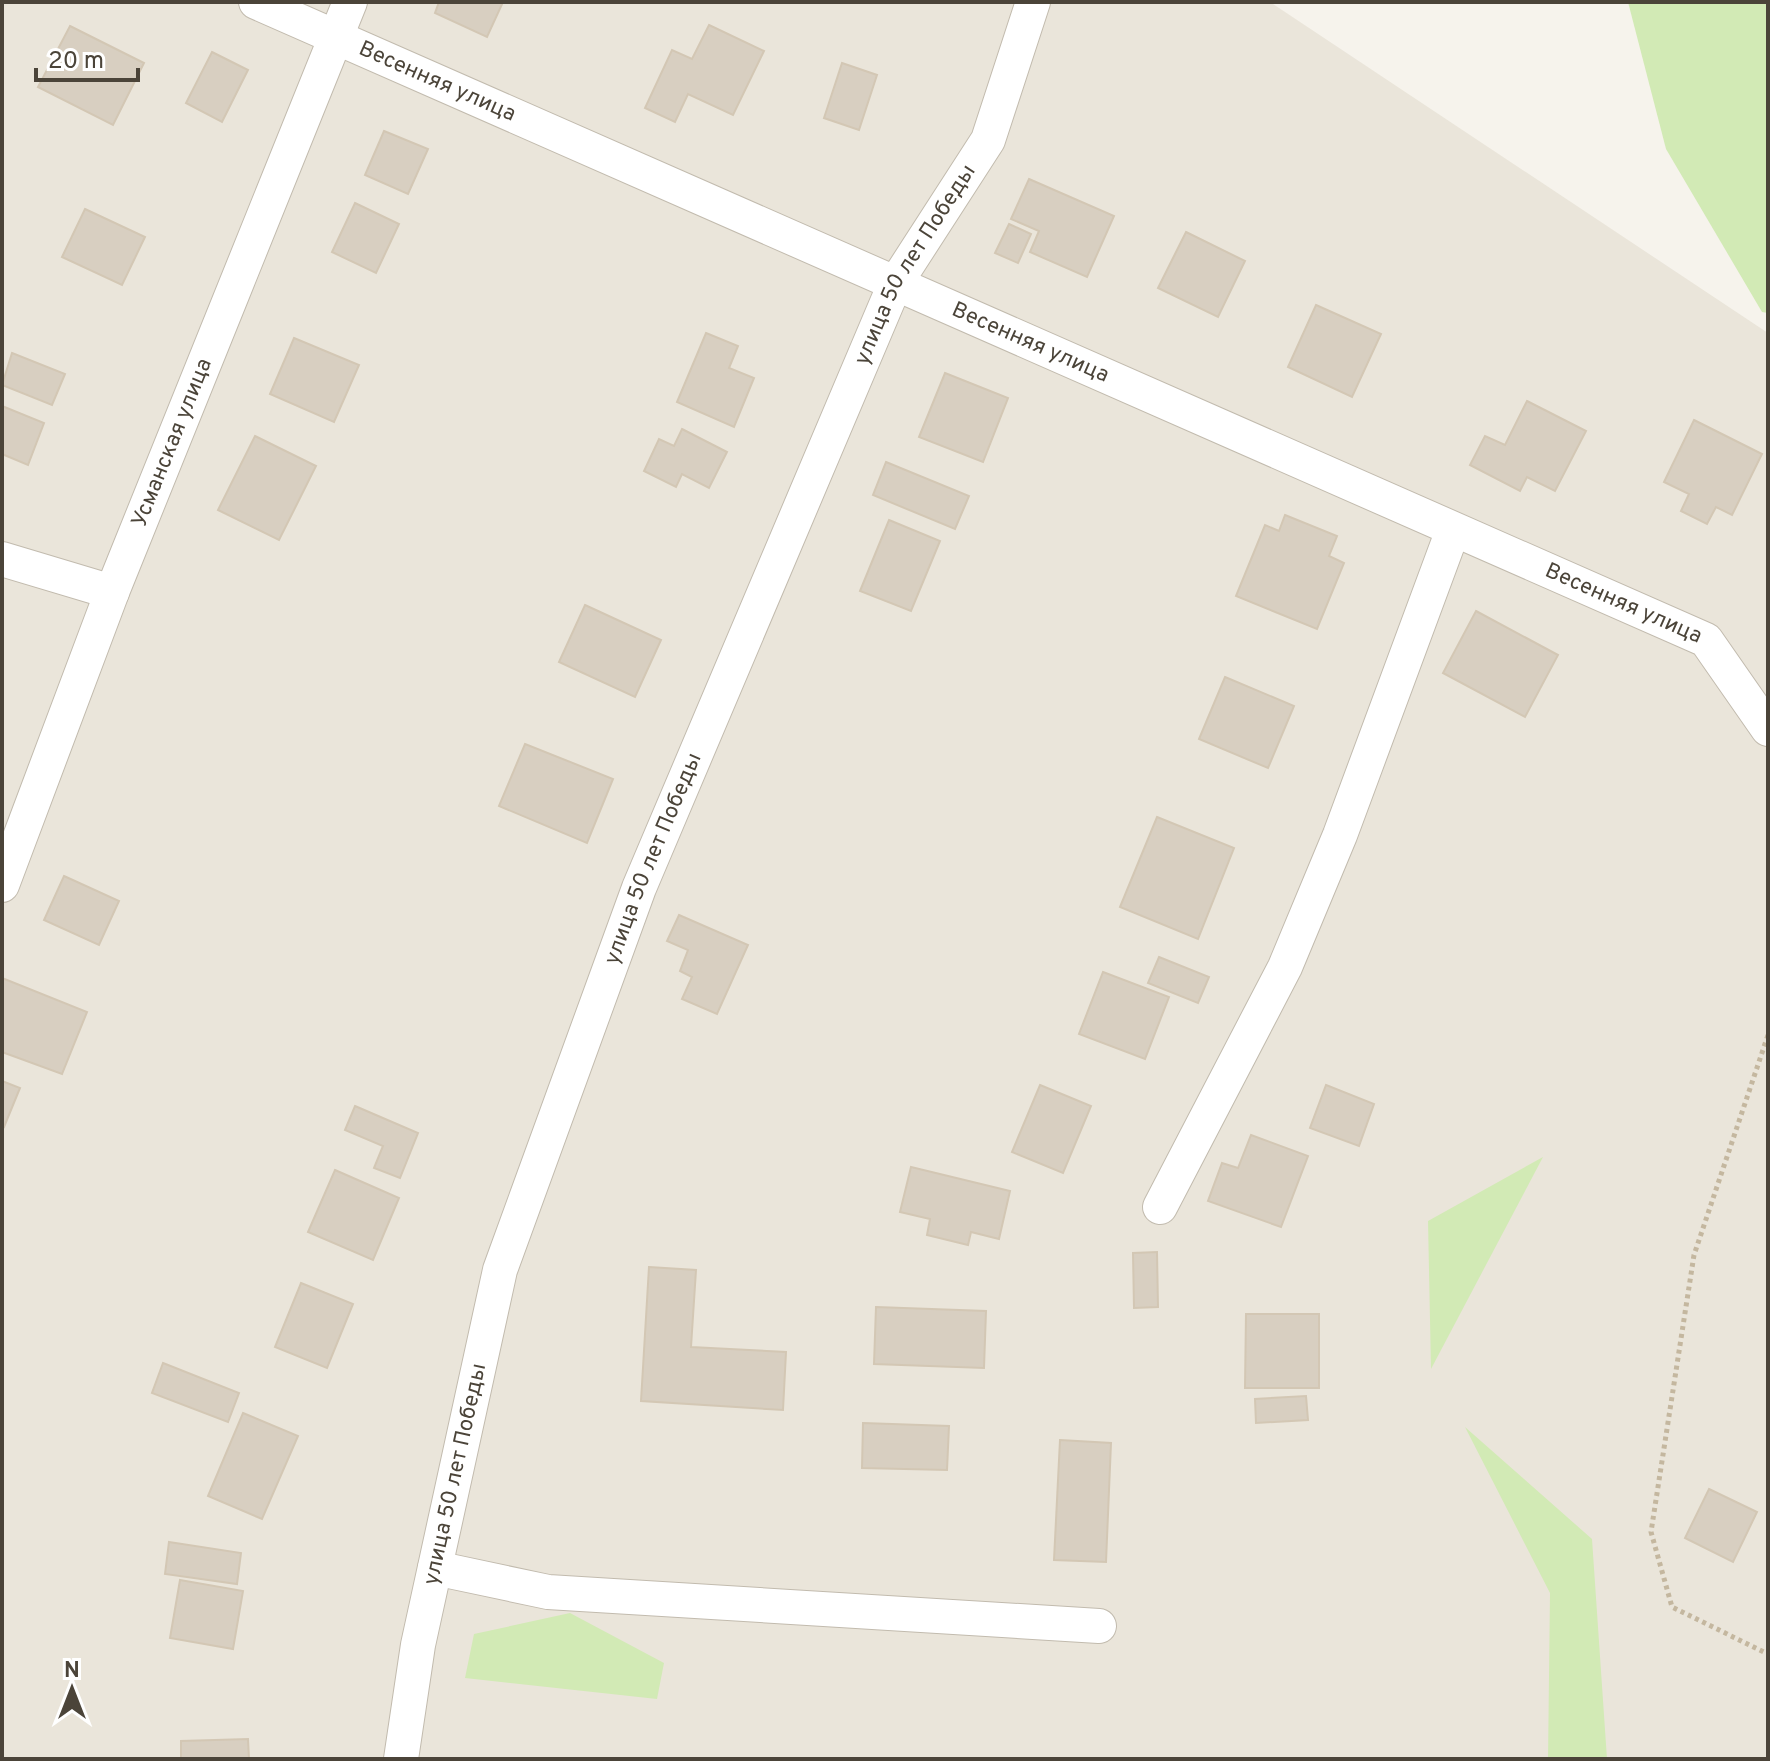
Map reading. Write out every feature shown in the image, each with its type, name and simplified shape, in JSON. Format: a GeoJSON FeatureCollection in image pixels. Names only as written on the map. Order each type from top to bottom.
{"type":"FeatureCollection","features":[{"type":"Feature","properties":{"kind":"street","name":"Весенняя улица"},"geometry":{"type":"LineString","coordinates":[[256,2],[1706,640],[1768,729]]}},
{"type":"Feature","properties":{"kind":"street","name":"Усманская улица"},"geometry":{"type":"LineString","coordinates":[[2,885],[112,592],[334,35],[350,2]]}},
{"type":"Feature","properties":{"kind":"street","name":"улица 50 лет Победы"},"geometry":{"type":"LineString","coordinates":[[401,1759],[418,1645],[500,1270],[639,888],[895,284],[988,140],[1033,2]]}},
{"type":"Feature","properties":{"kind":"street"},"geometry":{"type":"LineString","coordinates":[[1160,1207],[1285,967],[1340,835],[1453,530]]}},
{"type":"Feature","properties":{"kind":"street"},"geometry":{"type":"LineString","coordinates":[[2,559],[112,592]]}},
{"type":"Feature","properties":{"kind":"street"},"geometry":{"type":"LineString","coordinates":[[435,1568],[548,1592],[1099,1626]]}},
{"type":"Feature","properties":{"kind":"path"},"geometry":{"type":"LineString","coordinates":[[1768,1035],[1694,1255],[1651,1532],[1672,1607],[1768,1654]]}},
{"type":"Feature","properties":{"kind":"shaded area"},"geometry":{"type":"Polygon","coordinates":[[[2,2],[1270,2],[1768,333],[1768,1759],[2,1759],[2,2]]]}},
{"type":"Feature","properties":{"kind":"green space"},"geometry":{"type":"Polygon","coordinates":[[[1628,2],[1768,2],[1768,313],[1762,312],[1666,149],[1628,2]]]}},
{"type":"Feature","properties":{"kind":"green space"},"geometry":{"type":"Polygon","coordinates":[[[1543,1157],[1431,1369],[1428,1221],[1543,1157]]]}},
{"type":"Feature","properties":{"kind":"green space"},"geometry":{"type":"Polygon","coordinates":[[[1465,1427],[1592,1539],[1607,1759],[1548,1759],[1550,1593],[1465,1427]]]}},
{"type":"Feature","properties":{"kind":"green space"},"geometry":{"type":"Polygon","coordinates":[[[570,1613],[664,1663],[657,1699],[465,1678],[474,1634],[570,1613]]]}},
{"type":"Feature","properties":{"kind":"building"},"geometry":{"type":"Polygon","coordinates":[[[439,2],[503,2],[487,37],[435,13],[439,2]]]}},
{"type":"Feature","properties":{"kind":"building"},"geometry":{"type":"Polygon","coordinates":[[[709,25],[764,51],[733,115],[688,94],[675,122],[645,108],[672,50],[692,59],[709,25]]]}},
{"type":"Feature","properties":{"kind":"building"},"geometry":{"type":"Polygon","coordinates":[[[70,26],[144,63],[113,125],[38,87],[70,26]]]}},
{"type":"Feature","properties":{"kind":"building"},"geometry":{"type":"Polygon","coordinates":[[[212,52],[248,70],[222,122],[186,103],[212,52]]]}},
{"type":"Feature","properties":{"kind":"building"},"geometry":{"type":"Polygon","coordinates":[[[842,63],[877,75],[859,130],[824,118],[842,63]]]}},
{"type":"Feature","properties":{"kind":"building"},"geometry":{"type":"Polygon","coordinates":[[[384,131],[428,149],[408,194],[365,175],[384,131]]]}},
{"type":"Feature","properties":{"kind":"building"},"geometry":{"type":"Polygon","coordinates":[[[1029,179],[1114,216],[1087,277],[1030,252],[1039,231],[1011,219],[1029,179]]]}},
{"type":"Feature","properties":{"kind":"building"},"geometry":{"type":"Polygon","coordinates":[[[355,203],[399,224],[376,273],[332,252],[355,203]]]}},
{"type":"Feature","properties":{"kind":"building"},"geometry":{"type":"Polygon","coordinates":[[[85,209],[145,237],[122,285],[62,257],[85,209]]]}},
{"type":"Feature","properties":{"kind":"building"},"geometry":{"type":"Polygon","coordinates":[[[1009,224],[1031,234],[1018,263],[995,253],[1009,224]]]}},
{"type":"Feature","properties":{"kind":"building"},"geometry":{"type":"Polygon","coordinates":[[[1186,232],[1245,261],[1218,317],[1158,288],[1186,232]]]}},
{"type":"Feature","properties":{"kind":"building"},"geometry":{"type":"Polygon","coordinates":[[[1316,305],[1381,334],[1352,397],[1288,367],[1316,305]]]}},
{"type":"Feature","properties":{"kind":"building"},"geometry":{"type":"Polygon","coordinates":[[[706,333],[738,346],[729,368],[754,378],[734,427],[677,402],[706,333]]]}},
{"type":"Feature","properties":{"kind":"building"},"geometry":{"type":"Polygon","coordinates":[[[294,338],[359,365],[334,422],[270,394],[294,338]]]}},
{"type":"Feature","properties":{"kind":"building"},"geometry":{"type":"Polygon","coordinates":[[[12,353],[65,374],[52,405],[2,385],[12,353]]]}},
{"type":"Feature","properties":{"kind":"building"},"geometry":{"type":"Polygon","coordinates":[[[945,373],[1008,398],[983,462],[919,437],[945,373]]]}},
{"type":"Feature","properties":{"kind":"building"},"geometry":{"type":"Polygon","coordinates":[[[1527,401],[1586,431],[1555,491],[1527,477],[1520,491],[1470,465],[1485,436],[1505,445],[1527,401]]]}},
{"type":"Feature","properties":{"kind":"building"},"geometry":{"type":"Polygon","coordinates":[[[2,406],[44,423],[28,465],[2,454],[2,406]]]}},
{"type":"Feature","properties":{"kind":"building"},"geometry":{"type":"Polygon","coordinates":[[[1694,420],[1762,454],[1732,515],[1716,507],[1707,524],[1681,511],[1689,494],[1664,482],[1694,420]]]}},
{"type":"Feature","properties":{"kind":"building"},"geometry":{"type":"Polygon","coordinates":[[[682,429],[727,452],[709,488],[682,474],[676,487],[644,471],[659,439],[674,446],[682,429]]]}},
{"type":"Feature","properties":{"kind":"building"},"geometry":{"type":"Polygon","coordinates":[[[255,436],[316,466],[279,540],[218,510],[255,436]]]}},
{"type":"Feature","properties":{"kind":"building"},"geometry":{"type":"Polygon","coordinates":[[[886,462],[969,496],[955,529],[873,495],[886,462]]]}},
{"type":"Feature","properties":{"kind":"building"},"geometry":{"type":"Polygon","coordinates":[[[1285,515],[1337,536],[1329,556],[1344,563],[1317,629],[1236,596],[1265,525],[1279,531],[1285,515]]]}},
{"type":"Feature","properties":{"kind":"building"},"geometry":{"type":"Polygon","coordinates":[[[889,520],[940,541],[911,611],[860,591],[889,520]]]}},
{"type":"Feature","properties":{"kind":"building"},"geometry":{"type":"Polygon","coordinates":[[[585,605],[661,640],[635,697],[559,662],[585,605]]]}},
{"type":"Feature","properties":{"kind":"building"},"geometry":{"type":"Polygon","coordinates":[[[1476,611],[1558,655],[1525,717],[1443,673],[1476,611]]]}},
{"type":"Feature","properties":{"kind":"building"},"geometry":{"type":"Polygon","coordinates":[[[1225,677],[1294,706],[1268,768],[1199,739],[1225,677]]]}},
{"type":"Feature","properties":{"kind":"building"},"geometry":{"type":"Polygon","coordinates":[[[525,744],[613,779],[587,843],[499,806],[525,744]]]}},
{"type":"Feature","properties":{"kind":"building"},"geometry":{"type":"Polygon","coordinates":[[[1157,817],[1234,848],[1198,939],[1120,907],[1157,817]]]}},
{"type":"Feature","properties":{"kind":"building"},"geometry":{"type":"Polygon","coordinates":[[[64,876],[119,901],[99,945],[44,920],[64,876]]]}},
{"type":"Feature","properties":{"kind":"building"},"geometry":{"type":"Polygon","coordinates":[[[679,915],[748,945],[717,1014],[682,999],[692,977],[680,971],[688,950],[667,941],[679,915]]]}},
{"type":"Feature","properties":{"kind":"building"},"geometry":{"type":"Polygon","coordinates":[[[1159,957],[1209,977],[1198,1003],[1148,983],[1159,957]]]}},
{"type":"Feature","properties":{"kind":"building"},"geometry":{"type":"Polygon","coordinates":[[[1103,972],[1169,997],[1145,1059],[1079,1034],[1103,972]]]}},
{"type":"Feature","properties":{"kind":"building"},"geometry":{"type":"Polygon","coordinates":[[[2,978],[87,1012],[62,1074],[2,1052],[2,978]]]}},
{"type":"Feature","properties":{"kind":"building"},"geometry":{"type":"Polygon","coordinates":[[[2,1081],[20,1088],[4,1127],[2,1126],[2,1081]]]}},
{"type":"Feature","properties":{"kind":"building"},"geometry":{"type":"Polygon","coordinates":[[[1040,1085],[1091,1106],[1063,1173],[1012,1152],[1040,1085]]]}},
{"type":"Feature","properties":{"kind":"building"},"geometry":{"type":"Polygon","coordinates":[[[1326,1085],[1374,1104],[1359,1146],[1310,1128],[1326,1085]]]}},
{"type":"Feature","properties":{"kind":"building"},"geometry":{"type":"Polygon","coordinates":[[[355,1106],[418,1133],[400,1178],[374,1168],[383,1146],[345,1130],[355,1106]]]}},
{"type":"Feature","properties":{"kind":"building"},"geometry":{"type":"Polygon","coordinates":[[[1251,1135],[1308,1156],[1281,1227],[1208,1201],[1222,1163],[1238,1168],[1251,1135]]]}},
{"type":"Feature","properties":{"kind":"building"},"geometry":{"type":"Polygon","coordinates":[[[911,1167],[1010,1191],[999,1239],[971,1232],[968,1245],[927,1235],[930,1219],[900,1212],[911,1167]]]}},
{"type":"Feature","properties":{"kind":"building"},"geometry":{"type":"Polygon","coordinates":[[[335,1170],[399,1198],[373,1260],[308,1232],[335,1170]]]}},
{"type":"Feature","properties":{"kind":"building"},"geometry":{"type":"Polygon","coordinates":[[[1157,1252],[1158,1307],[1134,1308],[1133,1253],[1157,1252]]]}},
{"type":"Feature","properties":{"kind":"building"},"geometry":{"type":"Polygon","coordinates":[[[649,1267],[696,1270],[691,1347],[786,1352],[783,1410],[641,1401],[649,1267]]]}},
{"type":"Feature","properties":{"kind":"building"},"geometry":{"type":"Polygon","coordinates":[[[301,1283],[353,1304],[327,1368],[275,1347],[301,1283]]]}},
{"type":"Feature","properties":{"kind":"building"},"geometry":{"type":"Polygon","coordinates":[[[876,1307],[986,1311],[984,1368],[874,1364],[876,1307]]]}},
{"type":"Feature","properties":{"kind":"building"},"geometry":{"type":"Polygon","coordinates":[[[1246,1314],[1319,1314],[1319,1388],[1245,1388],[1246,1314]]]}},
{"type":"Feature","properties":{"kind":"building"},"geometry":{"type":"Polygon","coordinates":[[[163,1363],[239,1393],[228,1422],[152,1393],[163,1363]]]}},
{"type":"Feature","properties":{"kind":"building"},"geometry":{"type":"Polygon","coordinates":[[[1306,1396],[1308,1420],[1256,1423],[1255,1399],[1306,1396]]]}},
{"type":"Feature","properties":{"kind":"building"},"geometry":{"type":"Polygon","coordinates":[[[243,1413],[298,1436],[262,1519],[208,1496],[243,1413]]]}},
{"type":"Feature","properties":{"kind":"building"},"geometry":{"type":"Polygon","coordinates":[[[863,1423],[949,1426],[947,1470],[862,1468],[863,1423]]]}},
{"type":"Feature","properties":{"kind":"building"},"geometry":{"type":"Polygon","coordinates":[[[1060,1440],[1111,1443],[1106,1562],[1054,1560],[1060,1440]]]}},
{"type":"Feature","properties":{"kind":"building"},"geometry":{"type":"Polygon","coordinates":[[[1709,1489],[1757,1512],[1733,1562],[1685,1538],[1709,1489]]]}},
{"type":"Feature","properties":{"kind":"building"},"geometry":{"type":"Polygon","coordinates":[[[169,1542],[241,1553],[237,1584],[165,1574],[169,1542]]]}},
{"type":"Feature","properties":{"kind":"building"},"geometry":{"type":"Polygon","coordinates":[[[180,1580],[243,1591],[233,1649],[170,1638],[180,1580]]]}},
{"type":"Feature","properties":{"kind":"building"},"geometry":{"type":"Polygon","coordinates":[[[248,1739],[249,1759],[181,1759],[181,1741],[248,1739]]]}}]}
